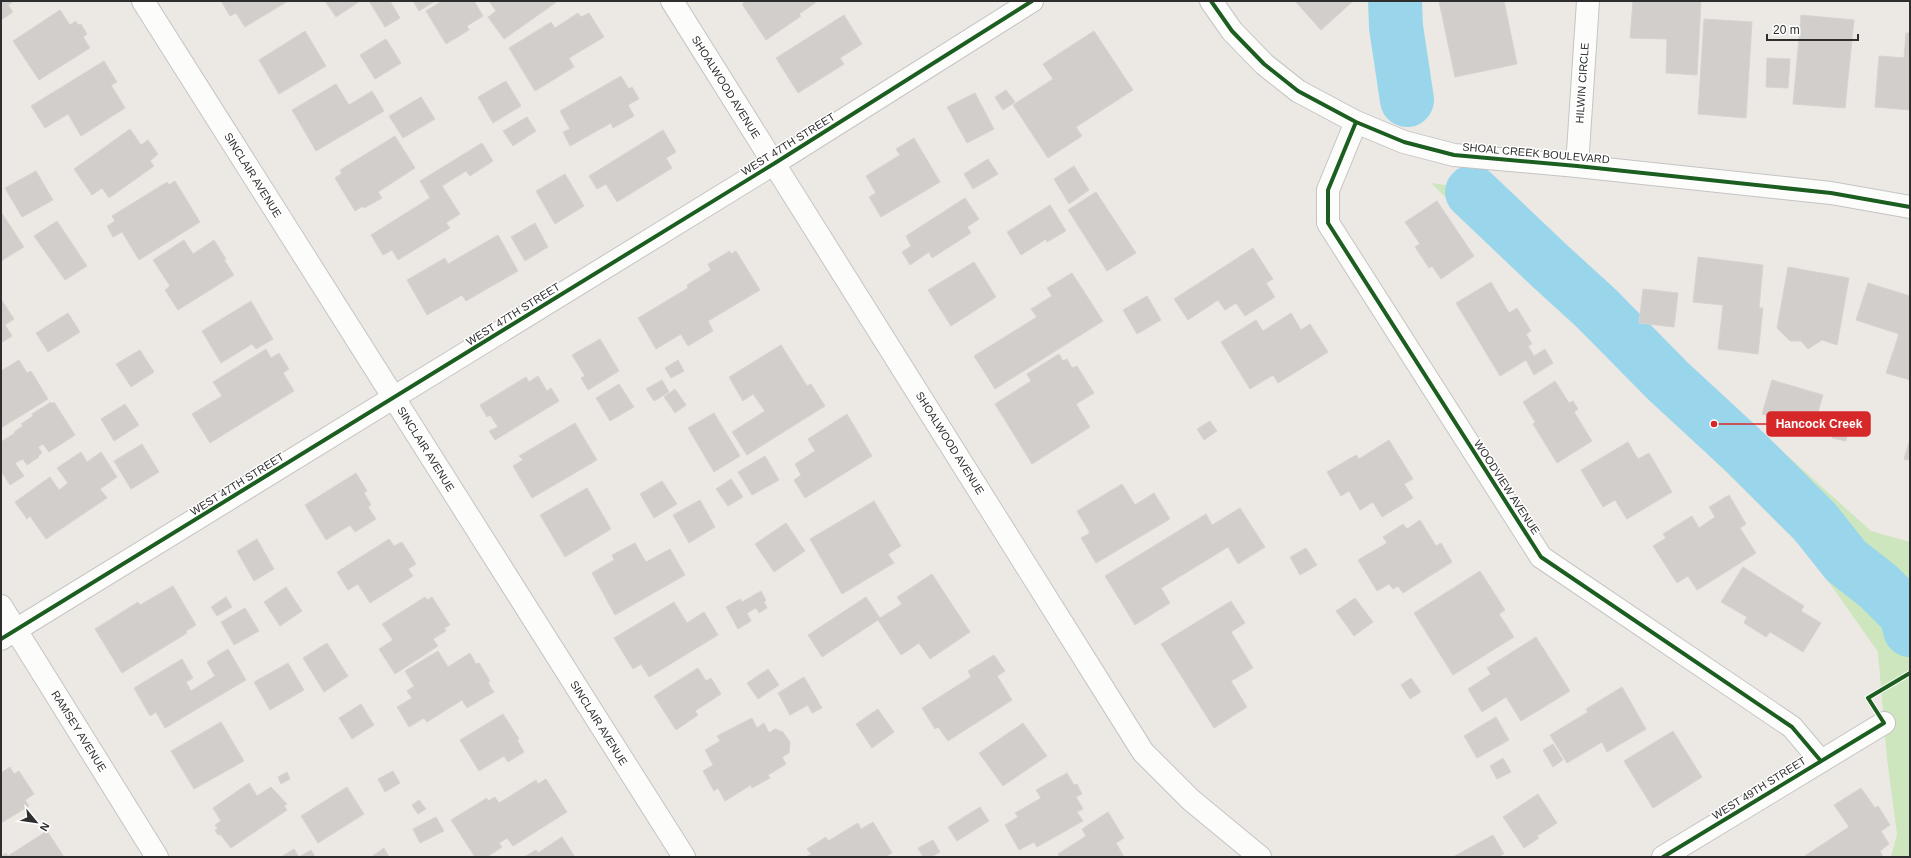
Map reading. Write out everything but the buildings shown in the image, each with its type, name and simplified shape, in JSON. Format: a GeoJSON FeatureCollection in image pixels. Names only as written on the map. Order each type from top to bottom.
{"type":"FeatureCollection","features":[{"type":"Feature","properties":{"kind":"street","name":"SINCLAIR AVENUE"},"geometry":{"type":"LineString","coordinates":[[143,1],[684,857]]}},
{"type":"Feature","properties":{"kind":"street","name":"SHOALWOOD AVENUE"},"geometry":{"type":"LineString","coordinates":[[672,1],[1143,752],[1191,800],[1260,857]]}},
{"type":"Feature","properties":{"kind":"street","name":"WEST 47TH STREET"},"geometry":{"type":"LineString","coordinates":[[9,635],[774,163],[1032,1]]}},
{"type":"Feature","properties":{"kind":"street","name":"SHOAL CREEK BOULEVARD"},"geometry":{"type":"LineString","coordinates":[[1211,1],[1232,31],[1264,64],[1298,91],[1356,122],[1404,142],[1454,155],[1577,166],[1831,193],[1910,207]]}},
{"type":"Feature","properties":{"kind":"street","name":"HILWIN CIRCLE"},"geometry":{"type":"LineString","coordinates":[[1577,166],[1588,1]]}},
{"type":"Feature","properties":{"kind":"street","name":"WOODVIEW AVENUE"},"geometry":{"type":"LineString","coordinates":[[1356,122],[1328,190],[1328,223],[1541,557],[1792,727],[1820,760]]}},
{"type":"Feature","properties":{"kind":"street","name":"RAMSEY AVENUE"},"geometry":{"type":"LineString","coordinates":[[1,606],[9,635],[157,857]]}},
{"type":"Feature","properties":{"kind":"street","name":"WEST 49TH STREET"},"geometry":{"type":"LineString","coordinates":[[1663,857],[1820,760],[1884,723]]}},
{"type":"Feature","properties":{"kind":"green space"},"geometry":{"type":"Polygon","coordinates":[[[1370,1],[1419,1],[1431,100],[1380,97],[1370,1]]]}},
{"type":"Feature","properties":{"kind":"green space"},"geometry":{"type":"Polygon","coordinates":[[[1431,183],[1510,194],[1553,245],[1871,531],[1910,542],[1910,857],[1891,857],[1897,834],[1887,759],[1878,652],[1807,551],[1431,183]]]}},
{"type":"Feature","properties":{"kind":"waterway"},"geometry":{"type":"LineString","coordinates":[[1395,1],[1396,27],[1407,100]]}},
{"type":"Feature","properties":{"kind":"waterway"},"geometry":{"type":"LineString","coordinates":[[1472,192],[1596,308],[1668,381],[1747,454],[1815,522],[1846,561],[1878,586],[1906,614],[1910,630]]}},
{"type":"Feature","properties":{"kind":"cycle path"},"geometry":{"type":"LineString","coordinates":[[1,639],[775,163],[1032,1]]}},
{"type":"Feature","properties":{"kind":"cycle path"},"geometry":{"type":"LineString","coordinates":[[1211,1],[1232,31],[1264,64],[1298,91],[1356,122],[1404,142],[1454,155],[1577,166],[1831,193],[1910,207]]}},
{"type":"Feature","properties":{"kind":"cycle path"},"geometry":{"type":"LineString","coordinates":[[1356,122],[1328,190],[1328,223],[1541,557],[1792,727],[1820,760]]}},
{"type":"Feature","properties":{"kind":"cycle path"},"geometry":{"type":"LineString","coordinates":[[1663,857],[1884,723],[1868,698],[1910,673]]}},
{"type":"Feature","properties":{"kind":"place","name":"Hancock Creek"},"geometry":{"type":"Point","coordinates":[1714,424]}}]}
